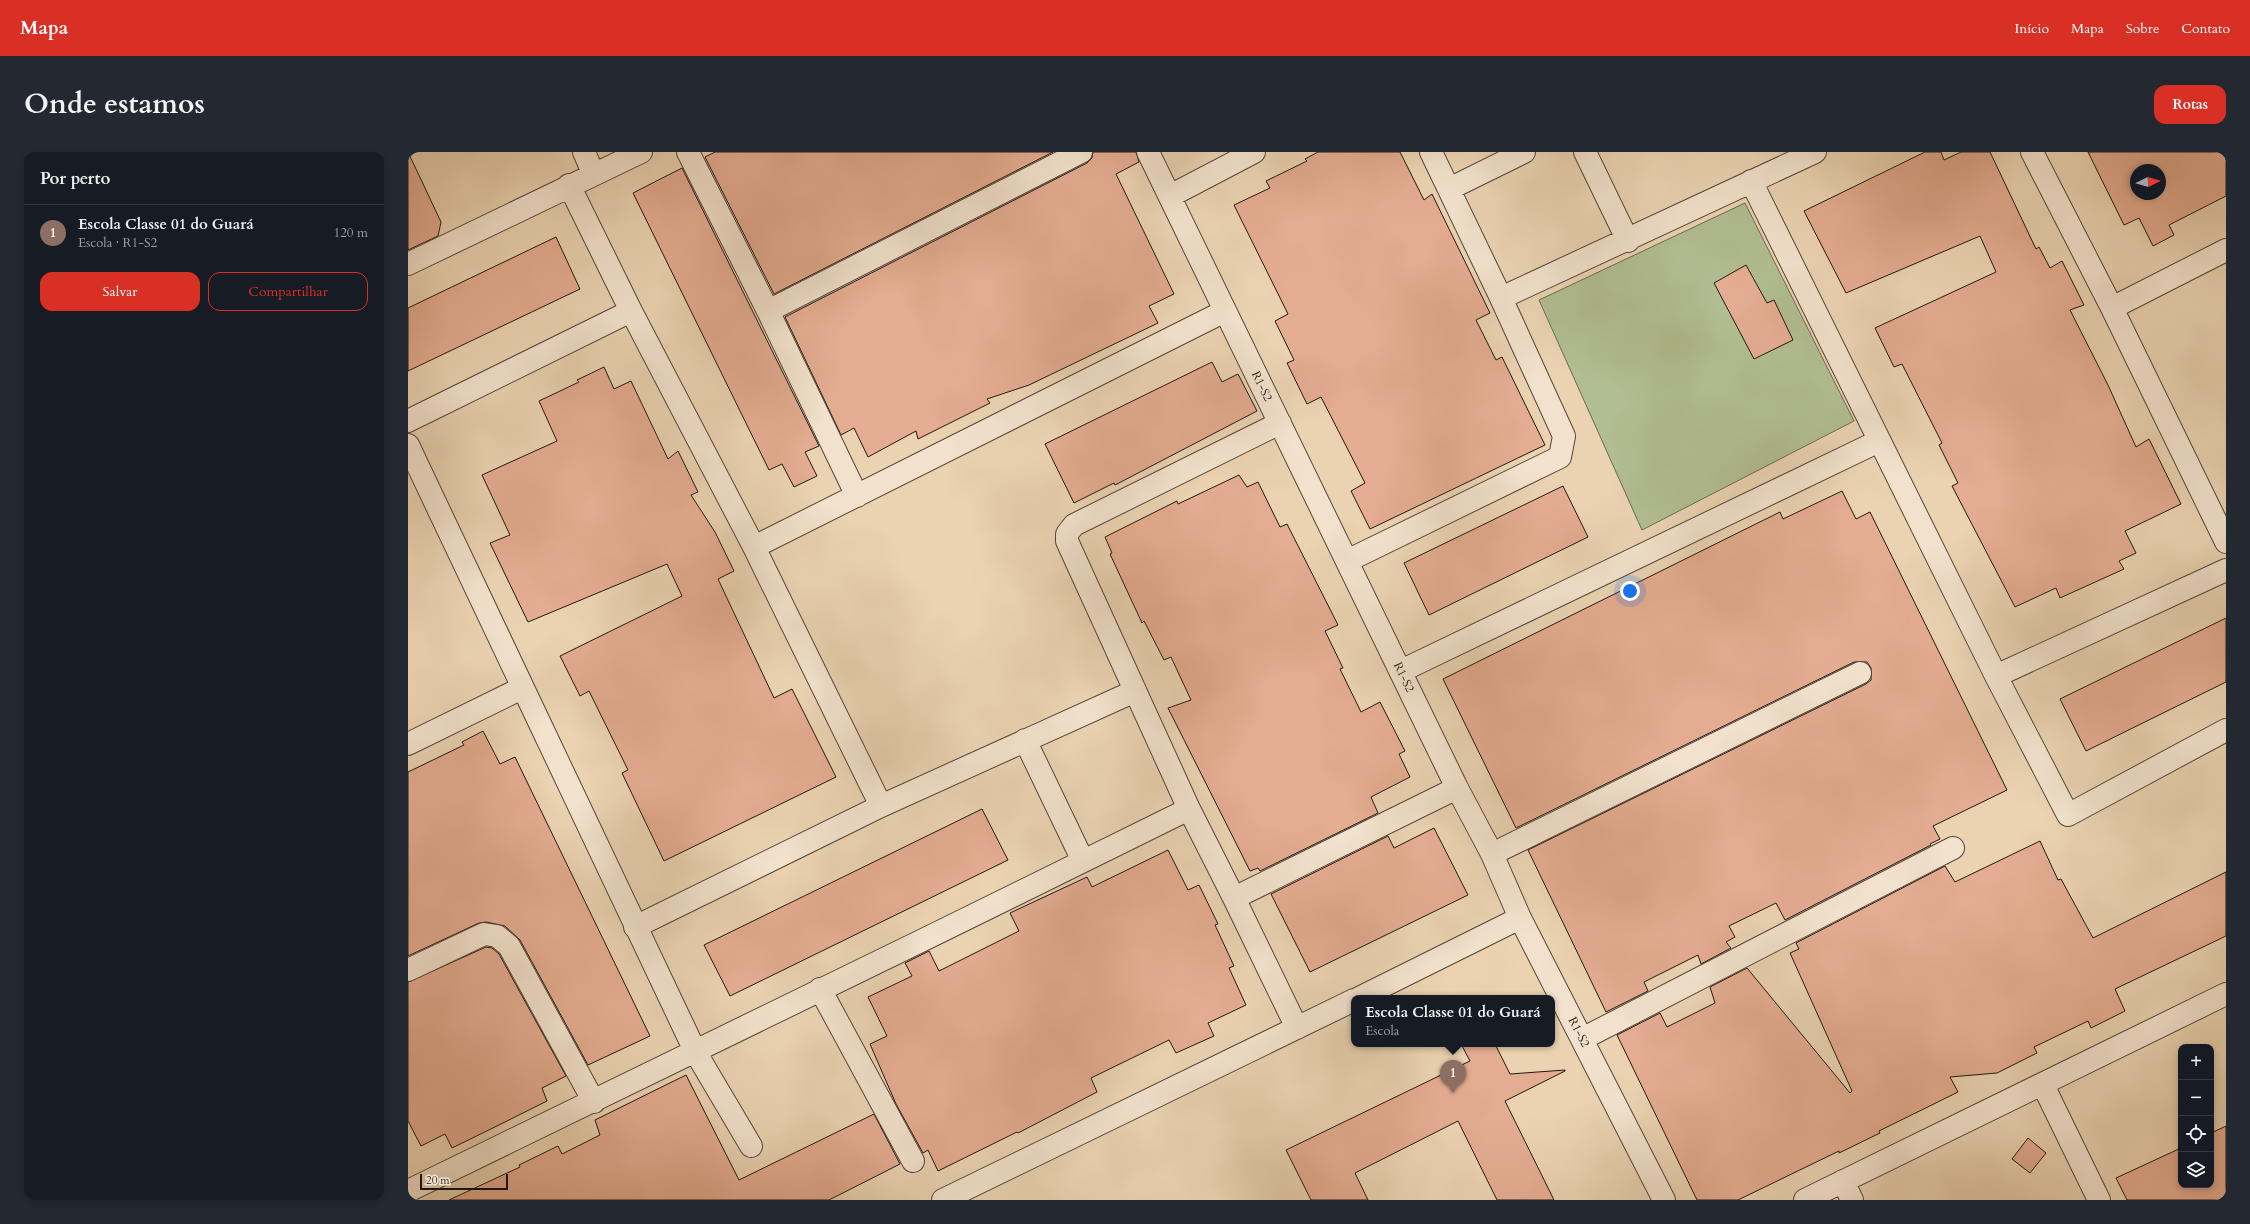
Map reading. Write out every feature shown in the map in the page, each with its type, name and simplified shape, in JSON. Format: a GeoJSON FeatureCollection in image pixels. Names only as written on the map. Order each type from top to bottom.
{"type":"FeatureCollection","features":[{"type":"Feature","properties":{"kind":"street"},"geometry":{"type":"LineString","coordinates":[[584,152],[593,173]]}},
{"type":"Feature","properties":{"kind":"street"},"geometry":{"type":"LineString","coordinates":[[408,264],[593,173],[641,152]]}},
{"type":"Feature","properties":{"kind":"street"},"geometry":{"type":"LineString","coordinates":[[688,152],[768,311],[857,496]]}},
{"type":"Feature","properties":{"kind":"street"},"geometry":{"type":"LineString","coordinates":[[768,311],[1081,152]]}},
{"type":"Feature","properties":{"kind":"street","name":"R1-S2"},"geometry":{"type":"LineString","coordinates":[[1148,152],[1457,788],[1492,854],[1520,918],[1664,1200]]}},
{"type":"Feature","properties":{"kind":"street"},"geometry":{"type":"LineString","coordinates":[[1170,196],[1254,152]]}},
{"type":"Feature","properties":{"kind":"street"},"geometry":{"type":"LineString","coordinates":[[1347,561],[1560,457],[1564,436],[1502,298],[1431,152]]}},
{"type":"Feature","properties":{"kind":"street"},"geometry":{"type":"LineString","coordinates":[[1449,189],[1524,152]]}},
{"type":"Feature","properties":{"kind":"street"},"geometry":{"type":"LineString","coordinates":[[1585,152],[1628,241]]}},
{"type":"Feature","properties":{"kind":"street"},"geometry":{"type":"LineString","coordinates":[[1502,298],[1628,241],[1751,181],[1815,152]]}},
{"type":"Feature","properties":{"kind":"street"},"geometry":{"type":"LineString","coordinates":[[2032,152],[2112,308],[2226,542]]}},
{"type":"Feature","properties":{"kind":"street"},"geometry":{"type":"LineString","coordinates":[[1751,181],[1996,676],[2068,815],[2226,730]]}},
{"type":"Feature","properties":{"kind":"street"},"geometry":{"type":"LineString","coordinates":[[569,185],[631,311],[754,547],[881,806]]}},
{"type":"Feature","properties":{"kind":"street"},"geometry":{"type":"LineString","coordinates":[[2112,308],[2226,250]]}},
{"type":"Feature","properties":{"kind":"street"},"geometry":{"type":"LineString","coordinates":[[408,421],[631,311]]}},
{"type":"Feature","properties":{"kind":"street"},"geometry":{"type":"LineString","coordinates":[[754,547],[1225,311]]}},
{"type":"Feature","properties":{"kind":"street"},"geometry":{"type":"LineString","coordinates":[[1280,423],[1074,525],[1069,529],[1067,541],[1189,809],[1297,1028]]}},
{"type":"Feature","properties":{"kind":"street"},"geometry":{"type":"LineString","coordinates":[[1400,671],[1879,440]]}},
{"type":"Feature","properties":{"kind":"street"},"geometry":{"type":"LineString","coordinates":[[408,445],[635,927],[696,1052],[751,1146]]}},
{"type":"Feature","properties":{"kind":"street"},"geometry":{"type":"LineString","coordinates":[[1996,676],[2226,570]]}},
{"type":"Feature","properties":{"kind":"street"},"geometry":{"type":"LineString","coordinates":[[1492,854],[1860,673]]}},
{"type":"Feature","properties":{"kind":"street"},"geometry":{"type":"LineString","coordinates":[[408,744],[522,688]]}},
{"type":"Feature","properties":{"kind":"street"},"geometry":{"type":"LineString","coordinates":[[635,927],[881,806],[1135,691]]}},
{"type":"Feature","properties":{"kind":"street"},"geometry":{"type":"LineString","coordinates":[[1025,740],[1083,861]]}},
{"type":"Feature","properties":{"kind":"street"},"geometry":{"type":"LineString","coordinates":[[1234,898],[1457,788]]}},
{"type":"Feature","properties":{"kind":"street"},"geometry":{"type":"LineString","coordinates":[[408,1191],[594,1102],[820,989],[1189,809]]}},
{"type":"Feature","properties":{"kind":"street"},"geometry":{"type":"LineString","coordinates":[[1582,1039],[1952,848]]}},
{"type":"Feature","properties":{"kind":"street"},"geometry":{"type":"LineString","coordinates":[[1365,995],[1520,918]]}},
{"type":"Feature","properties":{"kind":"street"},"geometry":{"type":"LineString","coordinates":[[408,970],[484,934],[497,936],[509,946],[594,1102]]}},
{"type":"Feature","properties":{"kind":"street"},"geometry":{"type":"LineString","coordinates":[[820,989],[913,1161]]}},
{"type":"Feature","properties":{"kind":"street"},"geometry":{"type":"LineString","coordinates":[[1805,1200],[1848,1191],[2043,1085],[2226,994]]}},
{"type":"Feature","properties":{"kind":"street"},"geometry":{"type":"LineString","coordinates":[[943,1200],[966,1195],[1351,1001]]}},
{"type":"Feature","properties":{"kind":"street"},"geometry":{"type":"LineString","coordinates":[[2043,1085],[2099,1200]]}},
{"type":"Feature","properties":{"kind":"green space"},"geometry":{"type":"Polygon","coordinates":[[[1745,203],[1854,421],[1642,530],[1539,300],[1745,203]]]}},
{"type":"Feature","properties":{"kind":"building"},"geometry":{"type":"Polygon","coordinates":[[[408,152],[441,222],[438,236],[408,250],[408,152]]]}},
{"type":"Feature","properties":{"kind":"building"},"geometry":{"type":"Polygon","coordinates":[[[715,152],[1053,152],[774,294],[705,157],[715,152]]]}},
{"type":"Feature","properties":{"kind":"building"},"geometry":{"type":"Polygon","coordinates":[[[1093,152],[1136,152],[1139,162],[1116,174],[1174,294],[1149,306],[1158,323],[1029,385],[987,399],[990,403],[918,439],[916,431],[868,457],[854,428],[841,435],[785,317],[1087,163],[1092,158],[1093,152]]]}},
{"type":"Feature","properties":{"kind":"building"},"geometry":{"type":"Polygon","coordinates":[[[1318,152],[1400,152],[1424,200],[1432,194],[1490,313],[1476,320],[1496,360],[1502,357],[1545,445],[1370,529],[1351,491],[1365,483],[1321,397],[1307,404],[1287,363],[1294,360],[1275,321],[1288,314],[1234,205],[1270,188],[1266,181],[1307,161],[1305,159],[1318,152]]]}},
{"type":"Feature","properties":{"kind":"building"},"geometry":{"type":"Polygon","coordinates":[[[1925,152],[1941,152],[1944,160],[1961,152],[1990,152],[2036,249],[2039,247],[2050,268],[2062,261],[2084,305],[2070,310],[2108,385],[2136,447],[2149,439],[2181,504],[2125,531],[2136,553],[2119,561],[2124,569],[2060,598],[2056,588],[2015,607],[1952,486],[1958,483],[1939,445],[1942,443],[1902,364],[1894,367],[1875,328],[1996,272],[1980,236],[1846,293],[1804,211],[1925,152]]]}},
{"type":"Feature","properties":{"kind":"building"},"geometry":{"type":"Polygon","coordinates":[[[2088,152],[2226,152],[2226,196],[2169,225],[2174,235],[2153,246],[2139,218],[2124,225],[2088,152]]]}},
{"type":"Feature","properties":{"kind":"building"},"geometry":{"type":"Polygon","coordinates":[[[682,168],[819,446],[805,452],[817,476],[794,487],[782,464],[769,470],[633,193],[682,168]]]}},
{"type":"Feature","properties":{"kind":"building"},"geometry":{"type":"Polygon","coordinates":[[[556,237],[580,289],[408,371],[408,308],[556,237]]]}},
{"type":"Feature","properties":{"kind":"building"},"geometry":{"type":"Polygon","coordinates":[[[1746,265],[1767,303],[1774,300],[1793,340],[1754,359],[1714,283],[1746,265]]]}},
{"type":"Feature","properties":{"kind":"building"},"geometry":{"type":"Polygon","coordinates":[[[1212,362],[1222,382],[1238,374],[1257,411],[1115,485],[1114,483],[1074,503],[1045,444],[1212,362]]]}},
{"type":"Feature","properties":{"kind":"building"},"geometry":{"type":"Polygon","coordinates":[[[604,367],[614,389],[631,381],[668,459],[678,451],[698,492],[691,495],[715,532],[734,571],[718,579],[774,698],[792,689],[836,777],[664,861],[622,773],[628,770],[589,691],[580,696],[560,656],[682,596],[667,564],[528,622],[490,543],[510,535],[482,475],[557,441],[539,401],[579,382],[577,380],[604,367]]]}},
{"type":"Feature","properties":{"kind":"building"},"geometry":{"type":"Polygon","coordinates":[[[1239,475],[1247,487],[1258,482],[1280,527],[1287,524],[1338,625],[1325,631],[1343,668],[1340,669],[1361,712],[1380,702],[1405,751],[1399,754],[1410,777],[1371,797],[1378,813],[1260,871],[1258,868],[1250,871],[1168,708],[1191,700],[1171,657],[1164,660],[1144,621],[1142,623],[1110,554],[1112,553],[1105,537],[1177,501],[1178,504],[1239,475]]]}},
{"type":"Feature","properties":{"kind":"building"},"geometry":{"type":"Polygon","coordinates":[[[1563,486],[1588,537],[1429,615],[1404,563],[1563,486]]]}},
{"type":"Feature","properties":{"kind":"building"},"geometry":{"type":"Polygon","coordinates":[[[1842,491],[1856,519],[1870,512],[2007,790],[1933,826],[1940,839],[1930,844],[1931,845],[1785,920],[1776,903],[1729,926],[1735,937],[1726,942],[1731,948],[1701,964],[1698,955],[1644,982],[1648,991],[1606,1012],[1528,850],[1866,684],[1871,680],[1871,668],[1867,662],[1854,662],[1516,828],[1443,679],[1780,512],[1783,519],[1842,491]]]}},
{"type":"Feature","properties":{"kind":"building"},"geometry":{"type":"Polygon","coordinates":[[[2226,618],[2226,682],[2086,751],[2060,699],[2226,618]]]}},
{"type":"Feature","properties":{"kind":"building"},"geometry":{"type":"Polygon","coordinates":[[[483,731],[500,764],[515,757],[650,1036],[588,1065],[520,940],[505,926],[486,922],[479,923],[408,956],[408,772],[464,745],[462,742],[483,731]]]}},
{"type":"Feature","properties":{"kind":"building"},"geometry":{"type":"Polygon","coordinates":[[[982,809],[1008,860],[730,996],[704,945],[982,809]]]}},
{"type":"Feature","properties":{"kind":"building"},"geometry":{"type":"Polygon","coordinates":[[[1434,828],[1468,895],[1310,972],[1271,894],[1388,836],[1394,848],[1434,828]]]}},
{"type":"Feature","properties":{"kind":"building"},"geometry":{"type":"Polygon","coordinates":[[[2040,841],[2058,880],[2061,879],[2093,938],[2226,872],[2226,936],[2115,989],[2125,1011],[2091,1028],[2088,1021],[2034,1047],[2037,1053],[1997,1073],[1950,1077],[1958,1092],[1879,1131],[1880,1133],[1839,1153],[1839,1151],[1738,1200],[1697,1200],[1617,1035],[1660,1013],[1667,1027],[1715,1003],[1710,987],[1747,968],[1850,1093],[1852,1091],[1790,953],[1799,949],[1796,943],[1945,866],[1955,882],[2040,841]]]}},
{"type":"Feature","properties":{"kind":"building"},"geometry":{"type":"Polygon","coordinates":[[[1168,850],[1188,890],[1199,885],[1218,924],[1215,925],[1234,966],[1229,968],[1246,1005],[1208,1023],[1214,1036],[1176,1053],[1169,1040],[1091,1078],[1097,1092],[1018,1133],[1017,1132],[938,1171],[928,1150],[923,1153],[896,1104],[870,1044],[887,1036],[868,997],[912,976],[905,963],[929,951],[939,971],[1019,931],[1010,913],[1087,877],[1092,887],[1168,850]]]}},
{"type":"Feature","properties":{"kind":"building"},"geometry":{"type":"Polygon","coordinates":[[[486,947],[492,948],[499,954],[566,1076],[542,1088],[547,1101],[452,1148],[445,1134],[421,1146],[408,1121],[408,982],[486,947]]]}},
{"type":"Feature","properties":{"kind":"building"},"geometry":{"type":"Polygon","coordinates":[[[1463,1047],[1496,1047],[1510,1074],[1565,1070],[1505,1101],[1554,1200],[1497,1200],[1458,1121],[1355,1173],[1368,1200],[1311,1200],[1286,1150],[1470,1061],[1463,1047]]]}},
{"type":"Feature","properties":{"kind":"building"},"geometry":{"type":"Polygon","coordinates":[[[686,1075],[739,1180],[874,1114],[900,1164],[829,1200],[449,1200],[520,1167],[519,1165],[558,1146],[562,1154],[600,1135],[595,1120],[686,1075]]]}},
{"type":"Feature","properties":{"kind":"building"},"geometry":{"type":"Polygon","coordinates":[[[2226,1126],[2226,1200],[2127,1200],[2116,1178],[2178,1149],[2178,1188],[2214,1188],[2214,1132],[2226,1126]]]}},
{"type":"Feature","properties":{"kind":"building"},"geometry":{"type":"Polygon","coordinates":[[[2028,1138],[2046,1153],[2030,1173],[2012,1159],[2028,1138]]]}},
{"type":"Feature","properties":{"kind":"place","name":"Escola Classe 01 do Guará"},"geometry":{"type":"Point","coordinates":[1453,1093]}}]}
